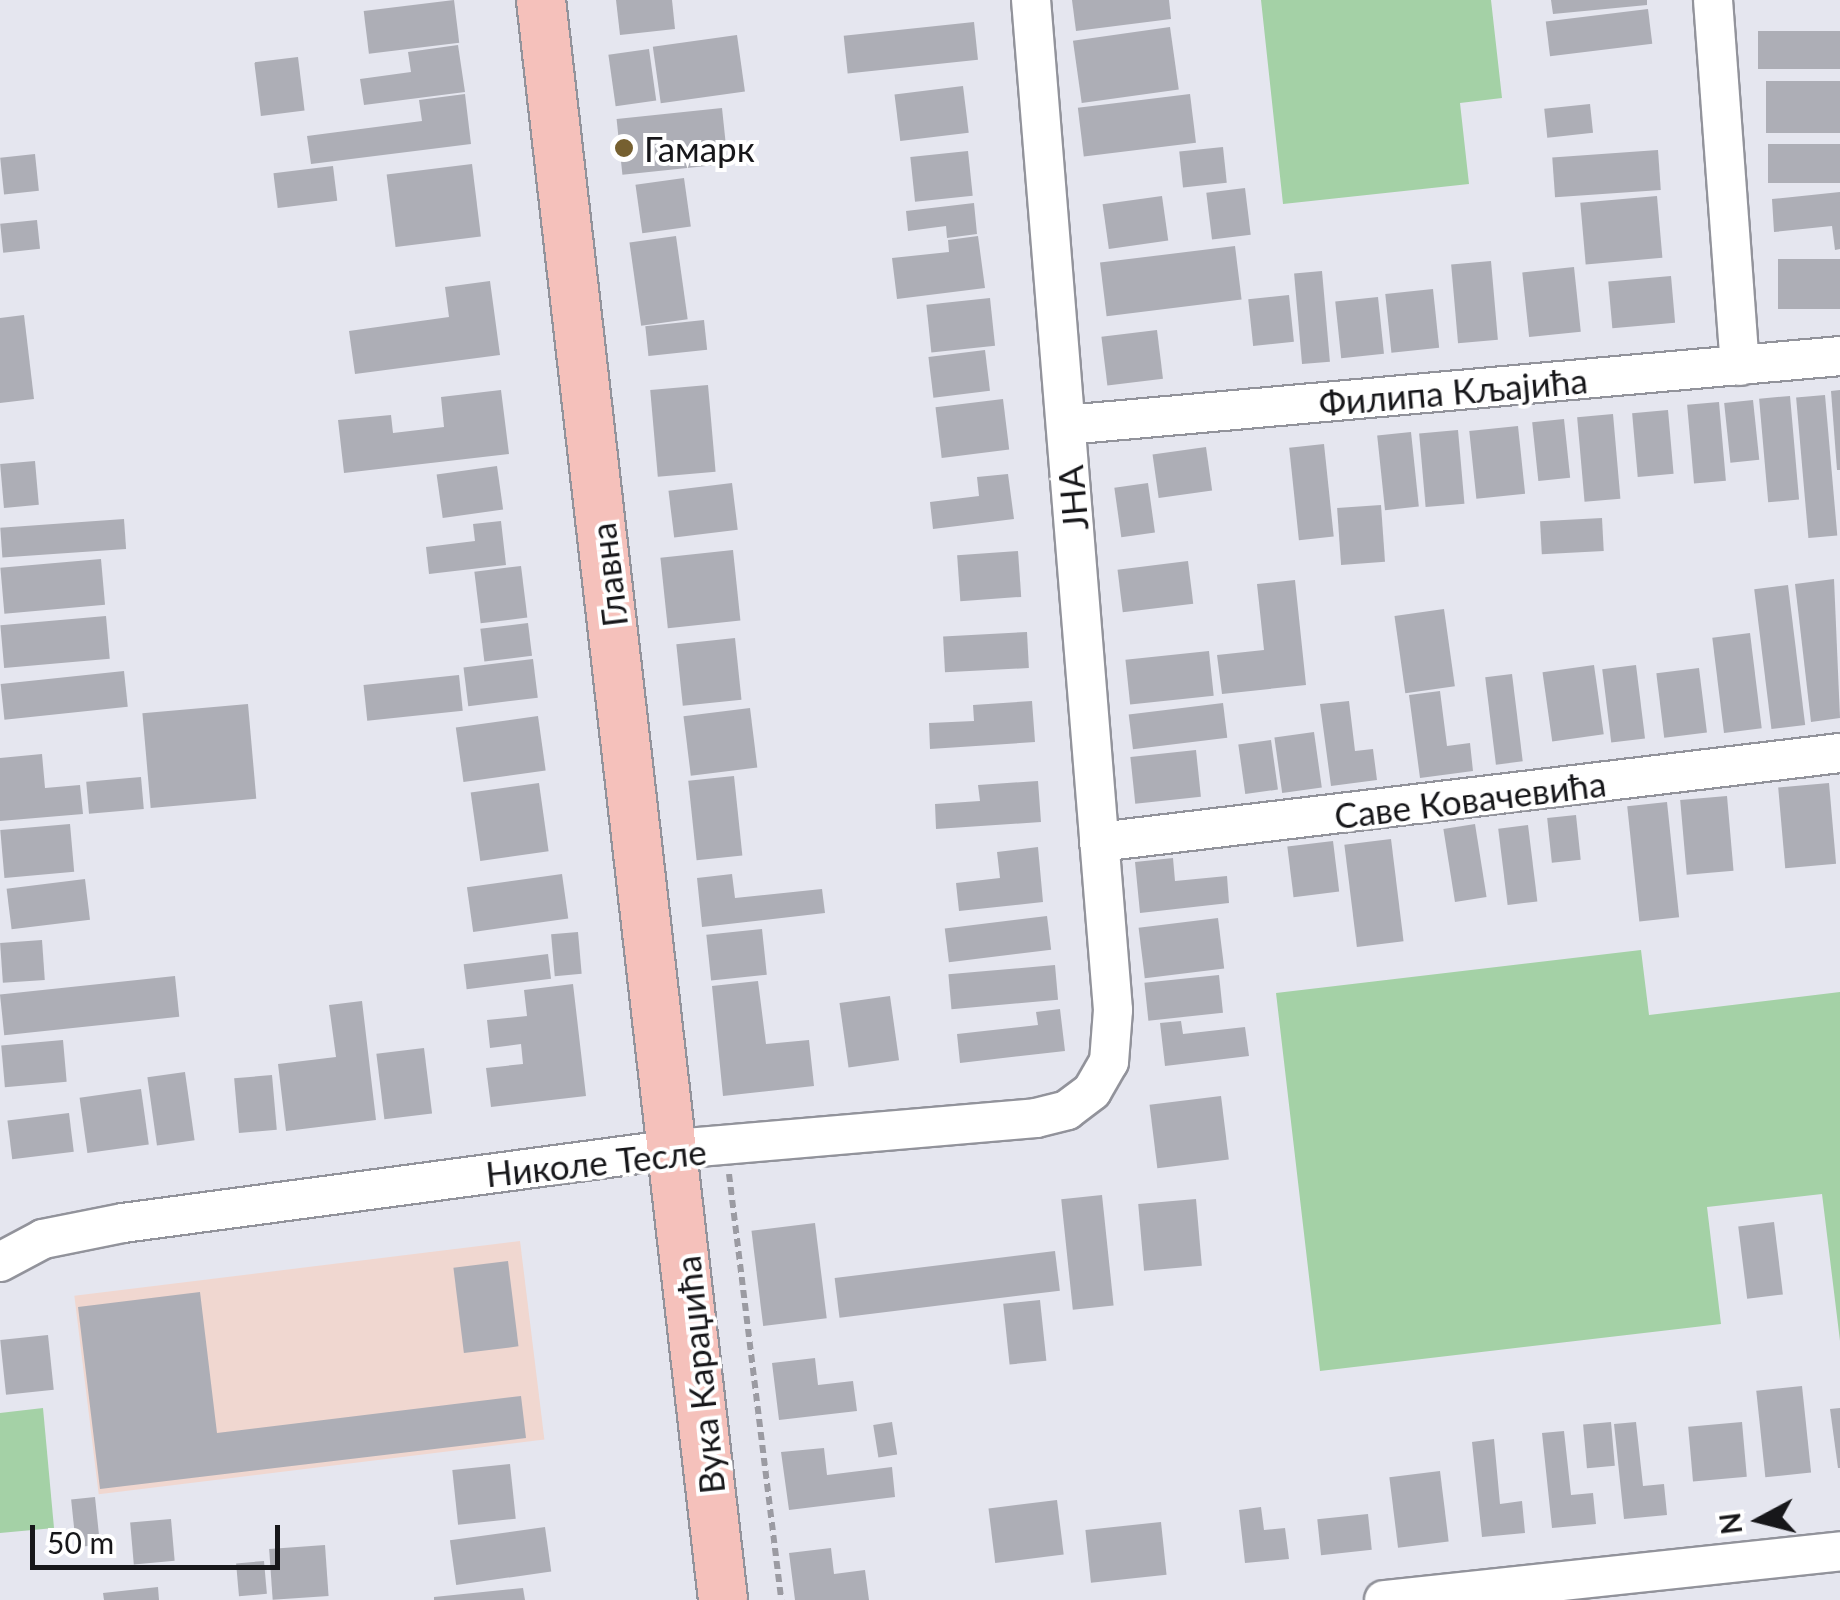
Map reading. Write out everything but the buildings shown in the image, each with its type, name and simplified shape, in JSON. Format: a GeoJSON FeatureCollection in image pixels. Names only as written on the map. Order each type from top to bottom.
{"type":"FeatureCollection","features":[{"type":"Feature","properties":{"kind":"main road","name":"Главна"},"geometry":{"type":"LineString","coordinates":[[541,0],[675,1149]]}},
{"type":"Feature","properties":{"kind":"main road","name":"Вука Караџића"},"geometry":{"type":"LineString","coordinates":[[675,1149],[723,1600]]}},
{"type":"Feature","properties":{"kind":"street","name":"ЈНА"},"geometry":{"type":"LineString","coordinates":[[1032,0],[1111,996]]}},
{"type":"Feature","properties":{"kind":"street"},"geometry":{"type":"LineString","coordinates":[[1713,0],[1740,366]]}},
{"type":"Feature","properties":{"kind":"street","name":"Филипа Кљајића"},"geometry":{"type":"LineString","coordinates":[[1066,424],[1840,356]]}},
{"type":"Feature","properties":{"kind":"street","name":"Саве Ковачевића"},"geometry":{"type":"LineString","coordinates":[[1099,842],[1840,753]]}},
{"type":"Feature","properties":{"kind":"street","name":"Николе Тесле"},"geometry":{"type":"LineString","coordinates":[[0,1262],[43,1239],[123,1222],[675,1149],[726,1148],[1067,1110],[1092,1092],[1109,1062],[1111,996]]}},
{"type":"Feature","properties":{"kind":"street"},"geometry":{"type":"LineString","coordinates":[[1384,1600],[1840,1551]]}},
{"type":"Feature","properties":{"kind":"path"},"geometry":{"type":"LineString","coordinates":[[726,1148],[781,1600]]}},
{"type":"Feature","properties":{"kind":"shaded area"},"geometry":{"type":"Polygon","coordinates":[[[520,1241],[544,1440],[99,1494],[74,1296],[520,1241]]]}},
{"type":"Feature","properties":{"kind":"green space"},"geometry":{"type":"Polygon","coordinates":[[[1261,0],[1491,0],[1502,98],[1460,103],[1469,184],[1283,204],[1261,0]]]}},
{"type":"Feature","properties":{"kind":"green space"},"geometry":{"type":"Polygon","coordinates":[[[1641,950],[1649,1015],[1840,992],[1840,1341],[1822,1194],[1707,1207],[1721,1324],[1320,1371],[1276,993],[1641,950]]]}},
{"type":"Feature","properties":{"kind":"green space"},"geometry":{"type":"Polygon","coordinates":[[[43,1408],[54,1528],[0,1533],[0,1413],[43,1408]]]}},
{"type":"Feature","properties":{"kind":"place","name":"Гамарк"},"geometry":{"type":"Point","coordinates":[624,148]}}]}
